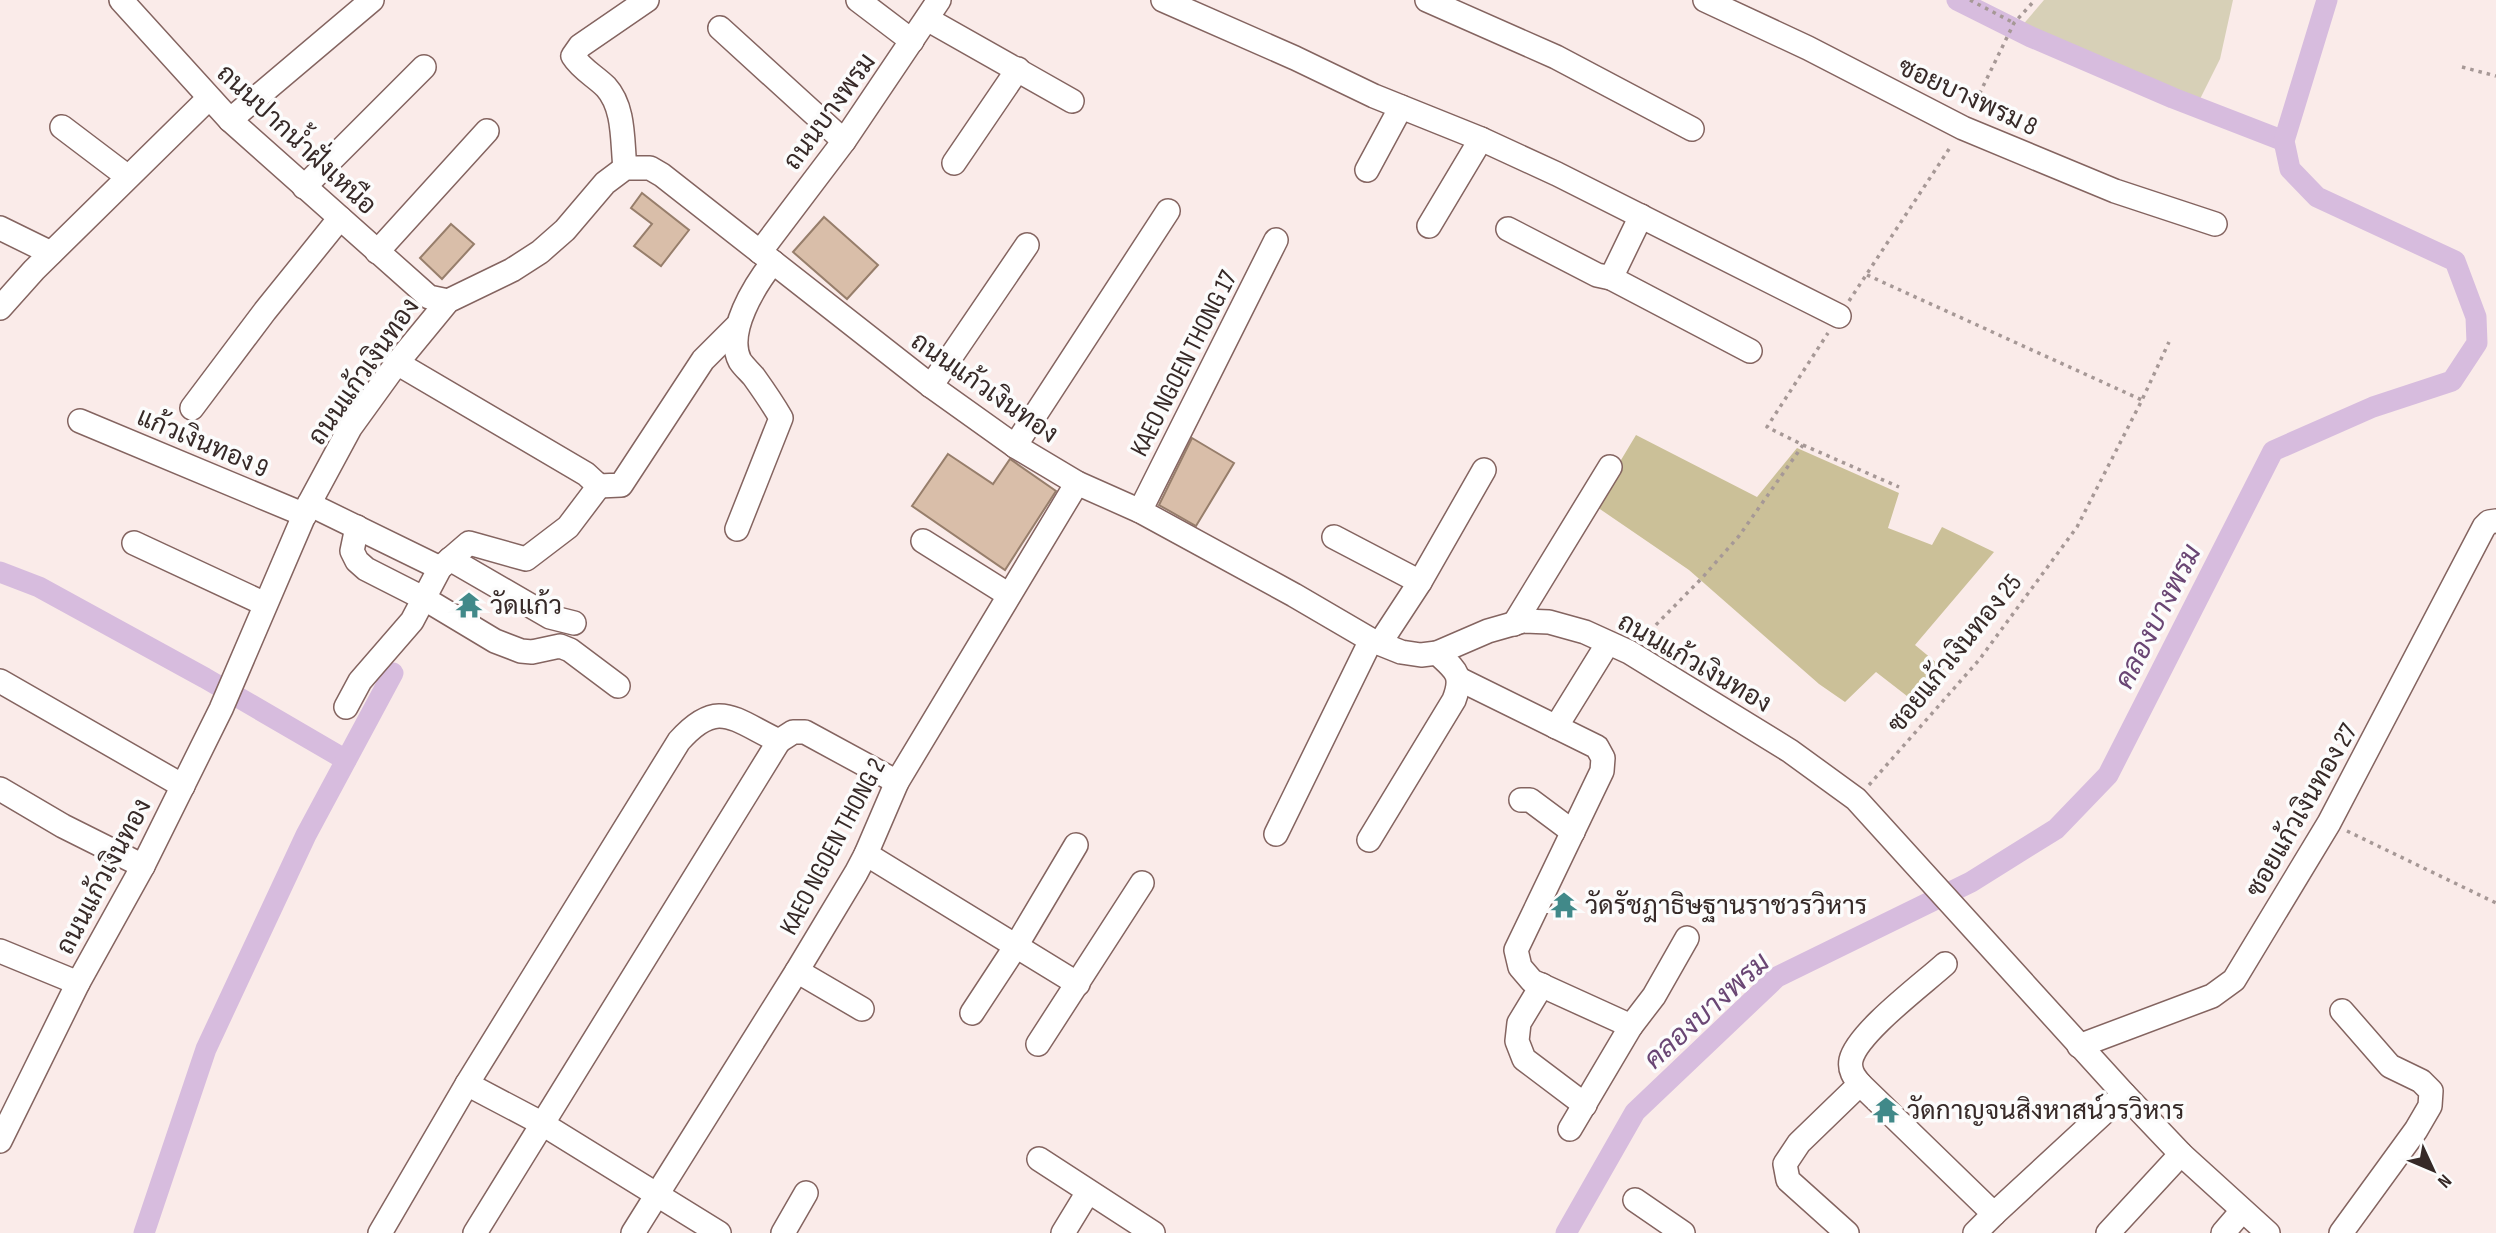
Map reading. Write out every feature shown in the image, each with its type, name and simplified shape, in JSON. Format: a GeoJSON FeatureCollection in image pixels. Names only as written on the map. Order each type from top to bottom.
{"type":"FeatureCollection","features":[{"type":"Feature","properties":{"kind":"street","name":"ถนนปากน้ำฝั่งเหนือ"},"geometry":{"type":"LineString","coordinates":[[121,0],[230,120],[429,297],[448,301]]}},
{"type":"Feature","properties":{"kind":"street"},"geometry":{"type":"LineString","coordinates":[[230,120],[372,0]]}},
{"type":"Feature","properties":{"kind":"street"},"geometry":{"type":"LineString","coordinates":[[625,168],[618,106],[609,90],[578,64],[573,56],[580,46],[647,0]]}},
{"type":"Feature","properties":{"kind":"street"},"geometry":{"type":"LineString","coordinates":[[858,0],[912,41]]}},
{"type":"Feature","properties":{"kind":"street"},"geometry":{"type":"LineString","coordinates":[[1163,0],[1184,7],[1401,107],[1481,139],[1839,316]]}},
{"type":"Feature","properties":{"kind":"street"},"geometry":{"type":"LineString","coordinates":[[1427,0],[1556,57],[1692,129]]}},
{"type":"Feature","properties":{"kind":"street","name":"ซอยบางพรม 8"},"geometry":{"type":"LineString","coordinates":[[1705,0],[1808,48],[1963,128],[2115,191],[2215,224]]}},
{"type":"Feature","properties":{"kind":"street"},"geometry":{"type":"LineString","coordinates":[[933,9],[1018,69],[1072,101]]}},
{"type":"Feature","properties":{"kind":"street","name":"ถนนบางพรม"},"geometry":{"type":"LineString","coordinates":[[599,486],[621,485],[703,360],[736,327],[763,276],[766,257],[933,9]]}},
{"type":"Feature","properties":{"kind":"street"},"geometry":{"type":"LineString","coordinates":[[720,28],[844,141]]}},
{"type":"Feature","properties":{"kind":"street"},"geometry":{"type":"LineString","coordinates":[[304,187],[424,67]]}},
{"type":"Feature","properties":{"kind":"street"},"geometry":{"type":"LineString","coordinates":[[954,163],[1018,69]]}},
{"type":"Feature","properties":{"kind":"street"},"geometry":{"type":"LineString","coordinates":[[0,308],[51,253],[209,98]]}},
{"type":"Feature","properties":{"kind":"street"},"geometry":{"type":"LineString","coordinates":[[1367,170],[1401,107]]}},
{"type":"Feature","properties":{"kind":"street"},"geometry":{"type":"LineString","coordinates":[[62,127],[128,177]]}},
{"type":"Feature","properties":{"kind":"street"},"geometry":{"type":"LineString","coordinates":[[377,252],[487,131]]}},
{"type":"Feature","properties":{"kind":"street"},"geometry":{"type":"LineString","coordinates":[[1429,226],[1481,139]]}},
{"type":"Feature","properties":{"kind":"street","name":"ถนนแก้วเงินทอง"},"geometry":{"type":"LineString","coordinates":[[2,1132],[183,786],[234,682],[307,510],[350,428],[397,363],[448,301],[512,270],[540,252],[565,230],[605,183],[625,168],[650,168],[663,175],[931,386],[1015,446],[1077,483],[1140,512],[1375,642],[1401,652],[1421,655],[1437,653],[1488,631],[1523,621],[1549,622],[1585,632],[1619,647],[1790,751],[1856,799],[2123,1094],[2180,1154],[2268,1233]]}},
{"type":"Feature","properties":{"kind":"street"},"geometry":{"type":"LineString","coordinates":[[1015,446],[1168,211]]}},
{"type":"Feature","properties":{"kind":"street"},"geometry":{"type":"LineString","coordinates":[[1611,278],[1641,216]]}},
{"type":"Feature","properties":{"kind":"street"},"geometry":{"type":"LineString","coordinates":[[192,408],[340,218]]}},
{"type":"Feature","properties":{"kind":"street"},"geometry":{"type":"LineString","coordinates":[[0,228],[51,253]]}},
{"type":"Feature","properties":{"kind":"street"},"geometry":{"type":"LineString","coordinates":[[1508,229],[1597,275],[1611,278],[1750,351]]}},
{"type":"Feature","properties":{"kind":"street","name":"KAEO NGOEN THONG 17"},"geometry":{"type":"LineString","coordinates":[[1140,512],[1276,240]]}},
{"type":"Feature","properties":{"kind":"street"},"geometry":{"type":"LineString","coordinates":[[931,386],[1027,245]]}},
{"type":"Feature","properties":{"kind":"street"},"geometry":{"type":"LineString","coordinates":[[736,327],[736,348],[741,362],[771,400],[781,418],[737,529]]}},
{"type":"Feature","properties":{"kind":"street"},"geometry":{"type":"LineString","coordinates":[[345,707],[360,681],[412,621],[445,564],[469,543],[526,559],[568,527],[599,486],[586,474],[397,363]]}},
{"type":"Feature","properties":{"kind":"street","name":"แก้วเงินทอง 9"},"geometry":{"type":"LineString","coordinates":[[79,421],[357,527],[445,564],[550,617],[574,623]]}},
{"type":"Feature","properties":{"kind":"street"},"geometry":{"type":"LineString","coordinates":[[1514,624],[1610,467]]}},
{"type":"Feature","properties":{"kind":"street"},"geometry":{"type":"LineString","coordinates":[[1276,834],[1375,642],[1419,582],[1484,470]]}},
{"type":"Feature","properties":{"kind":"street","name":"KAEO NGOEN THONG 2"},"geometry":{"type":"LineString","coordinates":[[633,1233],[797,971],[866,854],[897,782],[1077,483]]}},
{"type":"Feature","properties":{"kind":"street","name":"ซอยแก้วเงินทอง 27"},"geometry":{"type":"LineString","coordinates":[[2080,1046],[2212,996],[2234,980],[2329,822],[2484,527],[2489,522],[2496,521]]}},
{"type":"Feature","properties":{"kind":"street"},"geometry":{"type":"LineString","coordinates":[[357,527],[352,551],[356,561],[366,569],[425,599],[495,641],[521,651],[533,652],[560,646],[570,650],[618,686]]}},
{"type":"Feature","properties":{"kind":"street"},"geometry":{"type":"LineString","coordinates":[[1334,537],[1419,582]]}},
{"type":"Feature","properties":{"kind":"street"},"geometry":{"type":"LineString","coordinates":[[923,541],[1010,596]]}},
{"type":"Feature","properties":{"kind":"street"},"geometry":{"type":"LineString","coordinates":[[134,543],[265,604]]}},
{"type":"Feature","properties":{"kind":"street"},"geometry":{"type":"LineString","coordinates":[[1556,727],[1619,647]]}},
{"type":"Feature","properties":{"kind":"street"},"geometry":{"type":"LineString","coordinates":[[1368,840],[1454,700],[1459,680],[1456,671],[1437,653]]}},
{"type":"Feature","properties":{"kind":"street"},"geometry":{"type":"LineString","coordinates":[[1459,680],[1597,747],[1603,758],[1602,771],[1516,950],[1520,967],[1532,981],[1631,1026]]}},
{"type":"Feature","properties":{"kind":"street"},"geometry":{"type":"LineString","coordinates":[[0,681],[183,786]]}},
{"type":"Feature","properties":{"kind":"street"},"geometry":{"type":"LineString","coordinates":[[380,1233],[467,1084],[679,741],[694,724],[722,714],[779,741]]}},
{"type":"Feature","properties":{"kind":"street"},"geometry":{"type":"LineString","coordinates":[[475,1233],[779,741],[793,732],[805,732],[897,782]]}},
{"type":"Feature","properties":{"kind":"street"},"geometry":{"type":"LineString","coordinates":[[0,789],[63,827],[143,866]]}},
{"type":"Feature","properties":{"kind":"street"},"geometry":{"type":"LineString","coordinates":[[1521,800],[1530,800],[1573,832]]}},
{"type":"Feature","properties":{"kind":"street"},"geometry":{"type":"LineString","coordinates":[[972,1013],[1016,946],[1076,845]]}},
{"type":"Feature","properties":{"kind":"street"},"geometry":{"type":"LineString","coordinates":[[866,854],[1078,984]]}},
{"type":"Feature","properties":{"kind":"street"},"geometry":{"type":"LineString","coordinates":[[1038,1044],[1142,883]]}},
{"type":"Feature","properties":{"kind":"street"},"geometry":{"type":"LineString","coordinates":[[1570,1129],[1631,1026],[1654,996],[1688,938]]}},
{"type":"Feature","properties":{"kind":"street"},"geometry":{"type":"LineString","coordinates":[[0,951],[78,983]]}},
{"type":"Feature","properties":{"kind":"street"},"geometry":{"type":"LineString","coordinates":[[1945,964],[1867,1034],[1851,1060],[1852,1074],[1994,1214]]}},
{"type":"Feature","properties":{"kind":"street"},"geometry":{"type":"LineString","coordinates":[[797,971],[862,1009]]}},
{"type":"Feature","properties":{"kind":"street"},"geometry":{"type":"LineString","coordinates":[[1542,985],[1519,1023],[1517,1041],[1524,1059],[1585,1105]]}},
{"type":"Feature","properties":{"kind":"street"},"geometry":{"type":"LineString","coordinates":[[2341,1233],[2416,1130],[2430,1106],[2431,1099],[2431,1091],[2421,1081],[2390,1066],[2342,1011]]}},
{"type":"Feature","properties":{"kind":"street"},"geometry":{"type":"LineString","coordinates":[[467,1084],[541,1123],[719,1233]]}},
{"type":"Feature","properties":{"kind":"street"},"geometry":{"type":"LineString","coordinates":[[1847,1233],[1788,1180],[1785,1164],[1799,1143],[1860,1084]]}},
{"type":"Feature","properties":{"kind":"street"},"geometry":{"type":"LineString","coordinates":[[1976,1233],[2123,1094]]}},
{"type":"Feature","properties":{"kind":"street"},"geometry":{"type":"LineString","coordinates":[[2108,1233],[2180,1154]]}},
{"type":"Feature","properties":{"kind":"street"},"geometry":{"type":"LineString","coordinates":[[1039,1159],[1153,1233]]}},
{"type":"Feature","properties":{"kind":"street"},"geometry":{"type":"LineString","coordinates":[[1063,1233],[1088,1192]]}},
{"type":"Feature","properties":{"kind":"street"},"geometry":{"type":"LineString","coordinates":[[783,1233],[806,1193]]}},
{"type":"Feature","properties":{"kind":"street"},"geometry":{"type":"LineString","coordinates":[[1635,1200],[1683,1233]]}},
{"type":"Feature","properties":{"kind":"street"},"geometry":{"type":"LineString","coordinates":[[2223,1233],[2242,1211]]}},
{"type":"Feature","properties":{"kind":"path"},"geometry":{"type":"LineString","coordinates":[[1970,0],[2013,25]]}},
{"type":"Feature","properties":{"kind":"path"},"geometry":{"type":"LineString","coordinates":[[1899,487],[1803,445],[1767,426],[1963,128],[2013,25],[2035,0]]}},
{"type":"Feature","properties":{"kind":"path"},"geometry":{"type":"LineString","coordinates":[[2462,67],[2496,76]]}},
{"type":"Feature","properties":{"kind":"path"},"geometry":{"type":"LineString","coordinates":[[1867,275],[2142,400]]}},
{"type":"Feature","properties":{"kind":"path","name":"ซอยแก้วเงินทอง 25"},"geometry":{"type":"LineString","coordinates":[[1856,799],[1979,660],[2077,527],[2169,342]]}},
{"type":"Feature","properties":{"kind":"path"},"geometry":{"type":"LineString","coordinates":[[1619,647],[1727,550],[1803,445]]}},
{"type":"Feature","properties":{"kind":"path"},"geometry":{"type":"LineString","coordinates":[[2329,822],[2496,903]]}},
{"type":"Feature","properties":{"kind":"shaded area"},"geometry":{"type":"Polygon","coordinates":[[[2044,0],[2233,0],[2220,59],[2199,101],[2021,27],[2044,0]]]}},
{"type":"Feature","properties":{"kind":"shaded area"},"geometry":{"type":"Polygon","coordinates":[[[1636,435],[1757,497],[1797,448],[1899,493],[1888,528],[1932,545],[1942,527],[1994,552],[1915,645],[1944,669],[1916,703],[1876,672],[1845,702],[1819,684],[1689,570],[1594,505],[1636,435]]]}},
{"type":"Feature","properties":{"kind":"building"},"geometry":{"type":"Polygon","coordinates":[[[642,193],[689,230],[661,266],[634,246],[652,224],[631,208],[642,193]]]}},
{"type":"Feature","properties":{"kind":"building"},"geometry":{"type":"Polygon","coordinates":[[[824,217],[878,265],[847,299],[793,252],[824,217]]]}},
{"type":"Feature","properties":{"kind":"building"},"geometry":{"type":"Polygon","coordinates":[[[451,224],[474,244],[442,279],[420,258],[451,224]]]}},
{"type":"Feature","properties":{"kind":"building"},"geometry":{"type":"Polygon","coordinates":[[[1192,438],[1234,463],[1196,526],[1159,505],[1192,438]]]}},
{"type":"Feature","properties":{"kind":"building"},"geometry":{"type":"Polygon","coordinates":[[[948,454],[993,484],[1010,459],[1056,491],[1005,570],[912,506],[948,454]]]}},
{"type":"Feature","properties":{"kind":"waterway"},"geometry":{"type":"LineString","coordinates":[[1957,0],[2031,37],[2173,98],[2284,141]]}},
{"type":"Feature","properties":{"kind":"waterway","name":"คลองบางพรม"},"geometry":{"type":"LineString","coordinates":[[1566,1233],[1635,1112],[1777,977],[1971,882],[2056,829],[2108,775],[2273,451],[2373,407],[2452,381],[2477,343],[2476,317],[2455,261],[2317,197],[2290,169],[2284,141],[2327,0]]}},
{"type":"Feature","properties":{"kind":"waterway"},"geometry":{"type":"LineString","coordinates":[[0,572],[39,587],[205,678],[346,760]]}},
{"type":"Feature","properties":{"kind":"waterway"},"geometry":{"type":"LineString","coordinates":[[144,1233],[206,1049],[306,835],[393,673]]}},
{"type":"Feature","properties":{"kind":"place","name":"วัดแก้ว"},"geometry":{"type":"Point","coordinates":[469,605]}},
{"type":"Feature","properties":{"kind":"place","name":"วัดรัชฎาธิษฐานราชวรวิหาร"},"geometry":{"type":"Point","coordinates":[1564,905]}},
{"type":"Feature","properties":{"kind":"place","name":"วัดกาญจนสิงหาสน์วรวิหาร"},"geometry":{"type":"Point","coordinates":[1886,1110]}}]}
